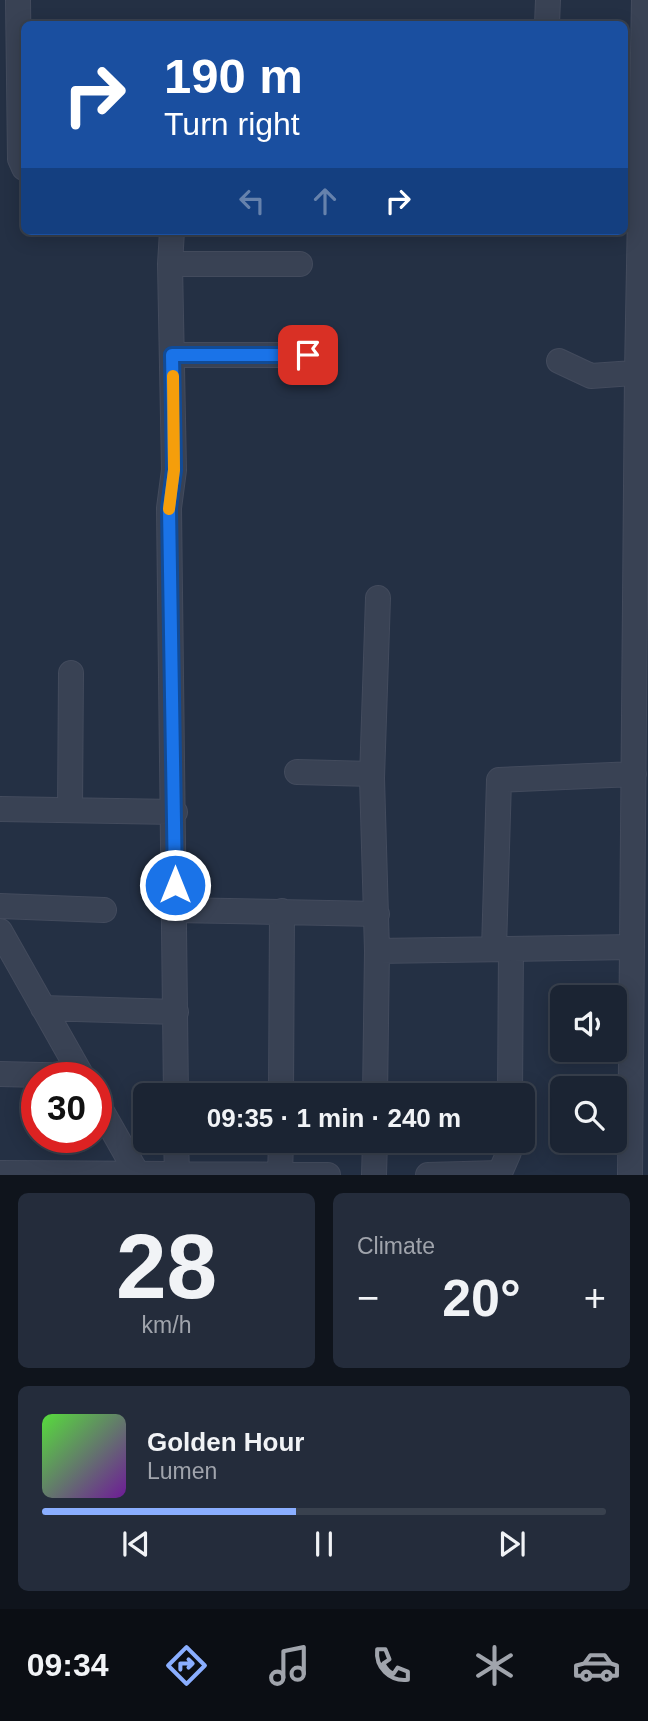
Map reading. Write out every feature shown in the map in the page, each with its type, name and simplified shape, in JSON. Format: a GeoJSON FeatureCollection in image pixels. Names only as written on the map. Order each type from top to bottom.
{"type":"FeatureCollection","features":[{"type":"Feature","properties":{"kind":"street"},"geometry":{"type":"LineString","coordinates":[[18,0],[21,161]]}},
{"type":"Feature","properties":{"kind":"street"},"geometry":{"type":"LineString","coordinates":[[547,21],[548,0]]}},
{"type":"Feature","properties":{"kind":"street"},"geometry":{"type":"LineString","coordinates":[[630,1175],[634,774],[642,578],[639,57],[644,0]]}},
{"type":"Feature","properties":{"kind":"street"},"geometry":{"type":"LineString","coordinates":[[172,235],[174,470],[169,508],[175,812],[176,1083]]}},
{"type":"Feature","properties":{"kind":"street"},"geometry":{"type":"LineString","coordinates":[[170,264],[300,264]]}},
{"type":"Feature","properties":{"kind":"street"},"geometry":{"type":"LineString","coordinates":[[172,355],[308,355]]}},
{"type":"Feature","properties":{"kind":"street"},"geometry":{"type":"LineString","coordinates":[[559,361],[591,376],[642,372]]}},
{"type":"Feature","properties":{"kind":"street"},"geometry":{"type":"LineString","coordinates":[[375,1083],[377,914],[372,774],[378,598]]}},
{"type":"Feature","properties":{"kind":"street"},"geometry":{"type":"LineString","coordinates":[[70,810],[71,673]]}},
{"type":"Feature","properties":{"kind":"street"},"geometry":{"type":"LineString","coordinates":[[297,772],[372,774]]}},
{"type":"Feature","properties":{"kind":"street"},"geometry":{"type":"LineString","coordinates":[[509,1083],[499,780],[634,774]]}},
{"type":"Feature","properties":{"kind":"street"},"geometry":{"type":"LineString","coordinates":[[0,809],[175,812]]}},
{"type":"Feature","properties":{"kind":"street"},"geometry":{"type":"LineString","coordinates":[[0,906],[104,910]]}},
{"type":"Feature","properties":{"kind":"street"},"geometry":{"type":"LineString","coordinates":[[175,910],[377,914]]}},
{"type":"Feature","properties":{"kind":"street"},"geometry":{"type":"LineString","coordinates":[[281,1083],[282,911]]}},
{"type":"Feature","properties":{"kind":"street"},"geometry":{"type":"LineString","coordinates":[[0,932],[74,1062]]}},
{"type":"Feature","properties":{"kind":"street"},"geometry":{"type":"LineString","coordinates":[[377,951],[632,947]]}},
{"type":"Feature","properties":{"kind":"street"},"geometry":{"type":"LineString","coordinates":[[43,1008],[176,1012]]}},
{"type":"Feature","properties":{"kind":"street"},"geometry":{"type":"LineString","coordinates":[[0,1074],[21,1075]]}},
{"type":"Feature","properties":{"kind":"street"},"geometry":{"type":"LineString","coordinates":[[112,1129],[137,1173]]}},
{"type":"Feature","properties":{"kind":"street"},"geometry":{"type":"LineString","coordinates":[[176,1153],[177,1172]]}},
{"type":"Feature","properties":{"kind":"street"},"geometry":{"type":"LineString","coordinates":[[280,1174],[281,1153]]}},
{"type":"Feature","properties":{"kind":"street"},"geometry":{"type":"LineString","coordinates":[[374,1175],[375,1153]]}},
{"type":"Feature","properties":{"kind":"street"},"geometry":{"type":"LineString","coordinates":[[428,1175],[499,1174],[509,1153]]}},
{"type":"Feature","properties":{"kind":"street"},"geometry":{"type":"LineString","coordinates":[[0,1173],[328,1175]]}},
{"type":"Feature","properties":{"kind":"slow traffic"},"geometry":{"type":"LineString","coordinates":[[169,509],[174,470],[173,376]]}},
{"type":"Feature","properties":{"kind":"route"},"geometry":{"type":"LineString","coordinates":[[175,885],[169,508],[174,470],[172,355],[308,355]]}}]}
